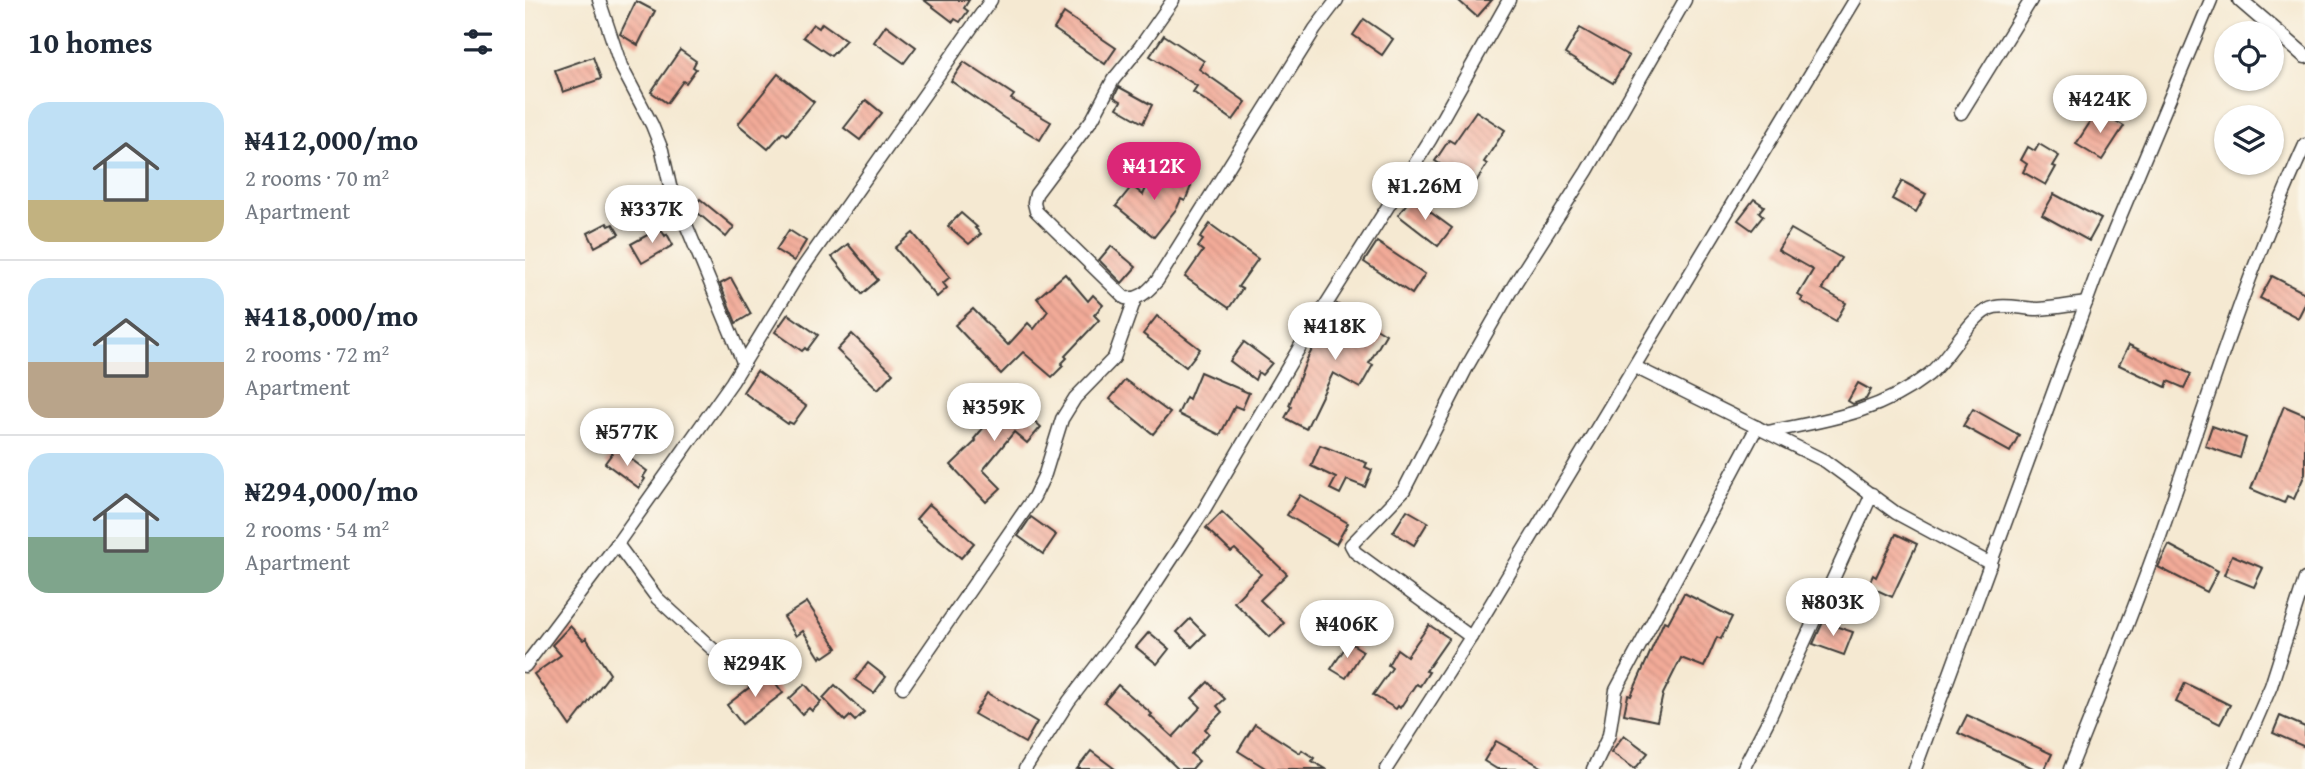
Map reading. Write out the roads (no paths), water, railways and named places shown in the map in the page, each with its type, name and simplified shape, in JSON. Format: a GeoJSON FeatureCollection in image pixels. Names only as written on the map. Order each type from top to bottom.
{"type":"FeatureCollection","features":[{"type":"Feature","properties":{"kind":"street"},"geometry":{"type":"LineString","coordinates":[[599,0],[621,66],[652,125],[662,150],[670,186],[744,362]]}},
{"type":"Feature","properties":{"kind":"street"},"geometry":{"type":"LineString","coordinates":[[525,666],[617,544],[732,382],[799,273],[991,0]]}},
{"type":"Feature","properties":{"kind":"street"},"geometry":{"type":"LineString","coordinates":[[1173,0],[1113,80],[1093,118],[1036,194],[1034,203],[1036,211],[1049,226],[1125,298],[1135,299],[1157,281],[1301,52],[1337,0]]}},
{"type":"Feature","properties":{"kind":"street"},"geometry":{"type":"LineString","coordinates":[[1025,769],[1069,701],[1131,622],[1202,513],[1308,333],[1430,140],[1509,0]]}},
{"type":"Feature","properties":{"kind":"street"},"geometry":{"type":"LineString","coordinates":[[1471,637],[1355,552],[1351,545],[1411,480],[1468,365],[1514,285],[1587,171],[1685,0]]}},
{"type":"Feature","properties":{"kind":"street"},"geometry":{"type":"LineString","coordinates":[[1386,769],[1471,637],[1855,0]]}},
{"type":"Feature","properties":{"kind":"street"},"geometry":{"type":"LineString","coordinates":[[1961,113],[2031,0]]}},
{"type":"Feature","properties":{"kind":"street"},"geometry":{"type":"LineString","coordinates":[[1915,769],[2101,262],[2211,0]]}},
{"type":"Feature","properties":{"kind":"street"},"geometry":{"type":"LineString","coordinates":[[2240,0],[2305,56]]}},
{"type":"Feature","properties":{"kind":"street"},"geometry":{"type":"LineString","coordinates":[[2070,769],[2141,587],[2269,229],[2305,145]]}},
{"type":"Feature","properties":{"kind":"street"},"geometry":{"type":"LineString","coordinates":[[903,687],[1034,497],[1045,474],[1062,419],[1075,398],[1114,358],[1135,299]]}},
{"type":"Feature","properties":{"kind":"street"},"geometry":{"type":"LineString","coordinates":[[1762,429],[1851,415],[1889,400],[1931,373],[1959,342],[1972,322],[1983,312],[1996,306],[2039,309],[2086,303]]}},
{"type":"Feature","properties":{"kind":"street"},"geometry":{"type":"LineString","coordinates":[[1635,367],[1825,461],[1896,513],[1991,564]]}},
{"type":"Feature","properties":{"kind":"street"},"geometry":{"type":"LineString","coordinates":[[1593,769],[1609,735],[1616,690],[1762,429]]}},
{"type":"Feature","properties":{"kind":"street"},"geometry":{"type":"LineString","coordinates":[[1743,769],[1769,719],[1871,494]]}},
{"type":"Feature","properties":{"kind":"street"},"geometry":{"type":"LineString","coordinates":[[617,544],[657,598],[717,653]]}},
{"type":"Feature","properties":{"kind":"street"},"geometry":{"type":"LineString","coordinates":[[2235,769],[2271,686],[2305,579]]}}]}
